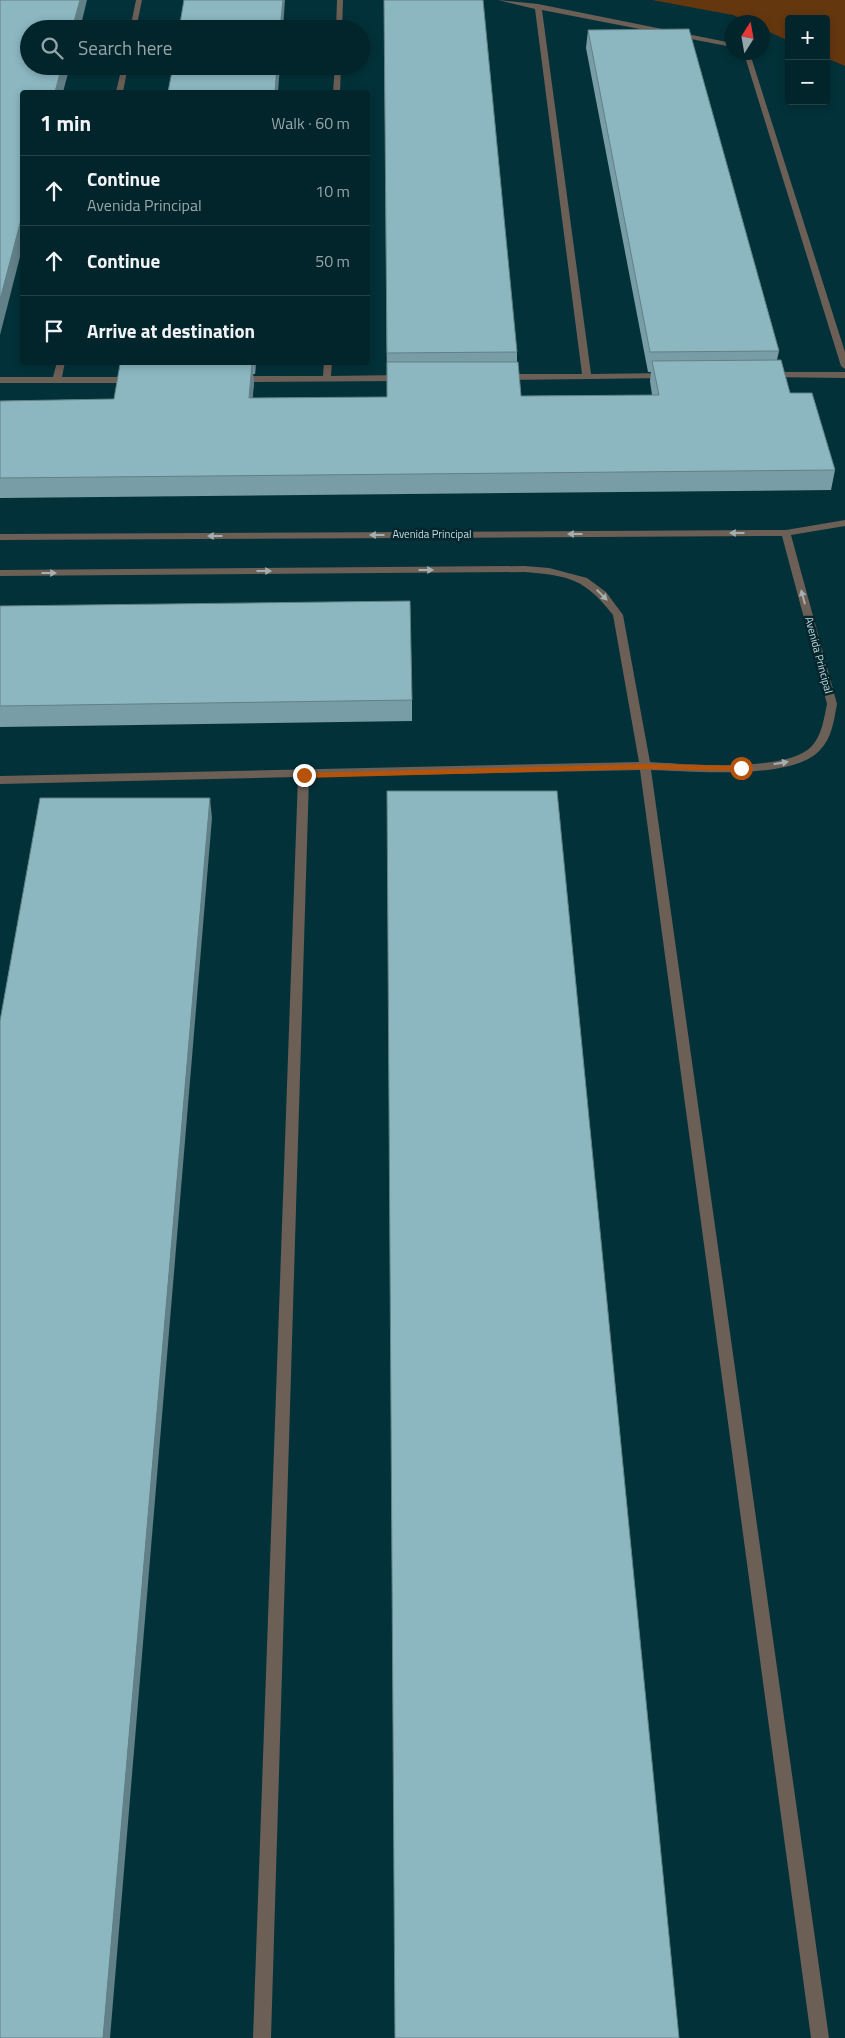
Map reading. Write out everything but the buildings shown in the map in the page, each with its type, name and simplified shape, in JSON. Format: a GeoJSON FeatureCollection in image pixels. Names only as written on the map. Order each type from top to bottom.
{"type":"FeatureCollection","features":[{"type":"Feature","properties":{"kind":"street"},"geometry":{"type":"LineString","coordinates":[[135,20],[140,0]]}},
{"type":"Feature","properties":{"kind":"street"},"geometry":{"type":"LineString","coordinates":[[339,20],[340,0]]}},
{"type":"Feature","properties":{"kind":"street"},"geometry":{"type":"LineString","coordinates":[[501,0],[725,44]]}},
{"type":"Feature","properties":{"kind":"street"},"geometry":{"type":"LineString","coordinates":[[538,6],[587,376]]}},
{"type":"Feature","properties":{"kind":"street"},"geometry":{"type":"LineString","coordinates":[[749,60],[845,366]]}},
{"type":"Feature","properties":{"kind":"street"},"geometry":{"type":"LineString","coordinates":[[120,90],[123,75]]}},
{"type":"Feature","properties":{"kind":"street"},"geometry":{"type":"LineString","coordinates":[[337,90],[338,75]]}},
{"type":"Feature","properties":{"kind":"street"},"geometry":{"type":"LineString","coordinates":[[57,380],[60,365]]}},
{"type":"Feature","properties":{"kind":"street"},"geometry":{"type":"LineString","coordinates":[[328,365],[328,378]]}},
{"type":"Feature","properties":{"kind":"street"},"geometry":{"type":"LineString","coordinates":[[756,375],[845,374]]}},
{"type":"Feature","properties":{"kind":"street"},"geometry":{"type":"LineString","coordinates":[[487,377],[676,376]]}},
{"type":"Feature","properties":{"kind":"street"},"geometry":{"type":"LineString","coordinates":[[231,379],[407,378]]}},
{"type":"Feature","properties":{"kind":"street"},"geometry":{"type":"LineString","coordinates":[[0,380],[144,380]]}},
{"type":"Feature","properties":{"kind":"street"},"geometry":{"type":"LineString","coordinates":[[786,533],[845,524]]}},
{"type":"Feature","properties":{"kind":"street","name":"Avenida Principal"},"geometry":{"type":"LineString","coordinates":[[0,537],[786,533],[832,704],[828,729],[812,752],[786,763],[741,768],[645,766],[304,775],[0,780]]}},
{"type":"Feature","properties":{"kind":"street"},"geometry":{"type":"LineString","coordinates":[[0,573],[525,569],[549,571],[584,580],[602,594],[618,615],[645,766],[820,2038]]}},
{"type":"Feature","properties":{"kind":"street"},"geometry":{"type":"LineString","coordinates":[[262,2038],[304,775]]}},
{"type":"Feature","properties":{"kind":"shaded area"},"geometry":{"type":"Polygon","coordinates":[[[652,0],[845,0],[845,66],[830,60],[830,15],[785,15],[785,39],[770,32],[770,15],[733,15],[652,0]]]}},
{"type":"Feature","properties":{"kind":"route"},"geometry":{"type":"LineString","coordinates":[[304,775],[645,766],[741,768]]}}]}
